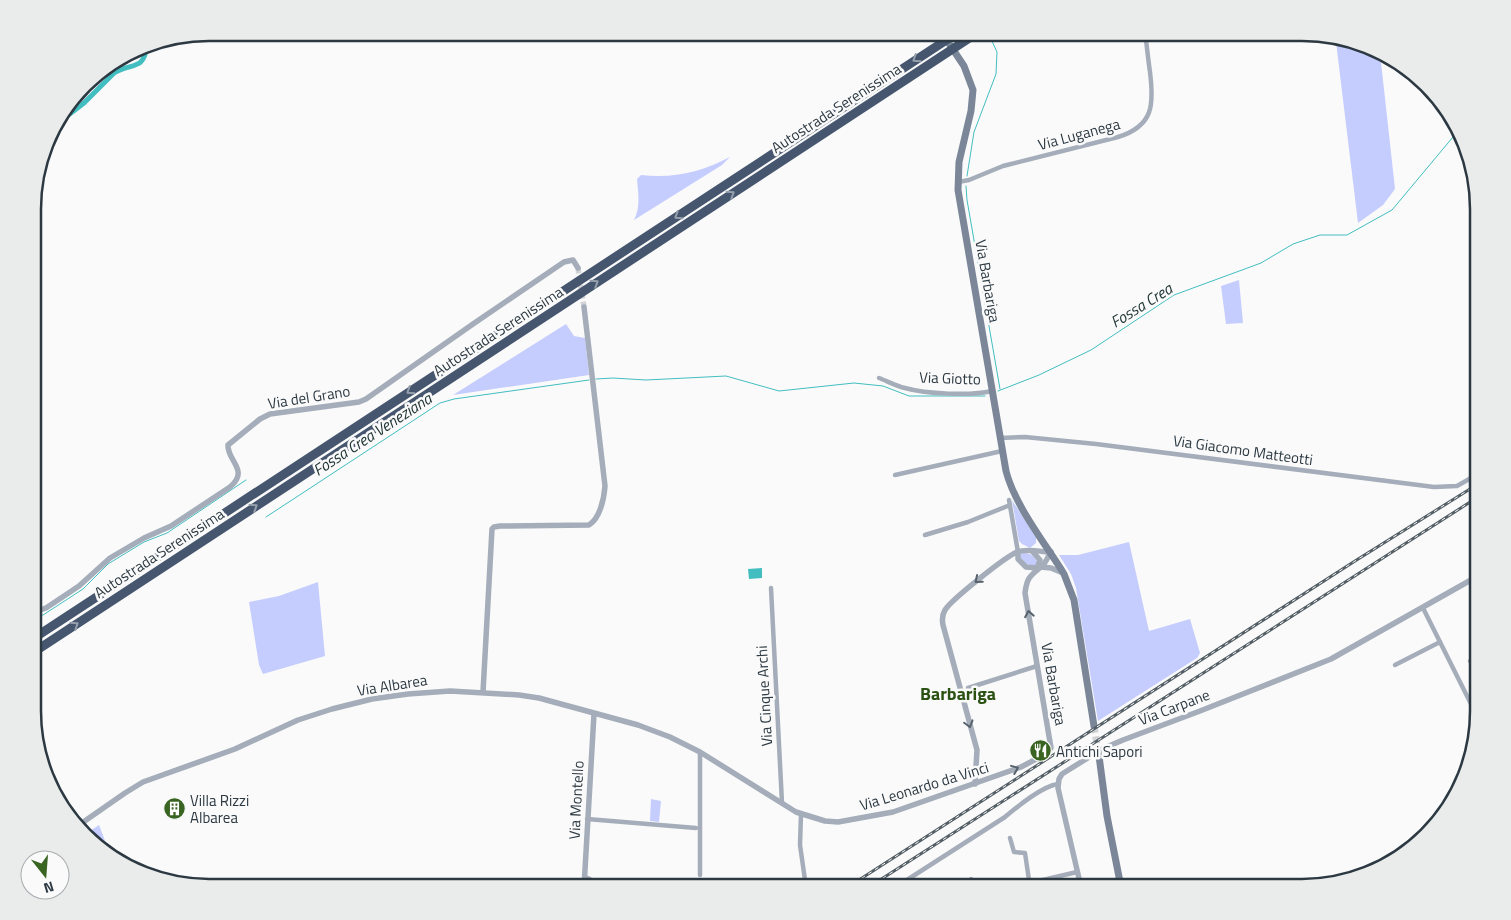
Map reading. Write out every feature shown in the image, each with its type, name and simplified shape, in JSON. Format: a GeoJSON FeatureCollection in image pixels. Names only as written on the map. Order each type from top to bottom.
{"type":"FeatureCollection","features":[{"type":"Feature","properties":{"kind":"highway","name":"Autostrada Serenissima"},"geometry":{"type":"LineString","coordinates":[[41,633],[943,41]]}},
{"type":"Feature","properties":{"kind":"highway","name":"Autostrada Serenissima"},"geometry":{"type":"LineString","coordinates":[[41,647],[963,41]]}},
{"type":"Feature","properties":{"kind":"main road","name":"Via Barbariga"},"geometry":{"type":"LineString","coordinates":[[948,41],[964,66],[971,83],[973,100],[960,154],[958,182],[1002,451],[1010,485],[1064,574],[1074,600],[1094,726]]}},
{"type":"Feature","properties":{"kind":"main road"},"geometry":{"type":"LineString","coordinates":[[1098,753],[1119,878]]}},
{"type":"Feature","properties":{"kind":"street","name":"Via Luganega"},"geometry":{"type":"LineString","coordinates":[[958,182],[969,180],[1003,166],[1118,137],[1136,130],[1148,116],[1152,100],[1146,41]]}},
{"type":"Feature","properties":{"kind":"street","name":"Via del Grano"},"geometry":{"type":"LineString","coordinates":[[41,610],[79,586],[110,558],[144,538],[171,526],[230,487],[237,480],[238,470],[235,460],[229,452],[228,445],[260,419],[277,412],[359,402],[366,399],[564,262],[572,260],[578,268]]}},
{"type":"Feature","properties":{"kind":"street"},"geometry":{"type":"LineString","coordinates":[[483,692],[486,667],[492,529],[500,526],[589,525],[596,518],[602,502],[605,486],[584,307]]}},
{"type":"Feature","properties":{"kind":"street","name":"Via Giotto"},"geometry":{"type":"LineString","coordinates":[[878,378],[919,391],[975,393],[992,391]]}},
{"type":"Feature","properties":{"kind":"street","name":"Via Giacomo Matteotti"},"geometry":{"type":"LineString","coordinates":[[1000,438],[1025,437],[1096,444],[1434,487],[1457,486],[1469,479]]}},
{"type":"Feature","properties":{"kind":"street"},"geometry":{"type":"LineString","coordinates":[[895,475],[1002,451]]}},
{"type":"Feature","properties":{"kind":"street"},"geometry":{"type":"LineString","coordinates":[[925,535],[968,522],[1009,502],[1018,559],[1023,565],[1051,568],[1064,574]]}},
{"type":"Feature","properties":{"kind":"street"},"geometry":{"type":"LineString","coordinates":[[1032,551],[1038,543],[1039,533]]}},
{"type":"Feature","properties":{"kind":"street"},"geometry":{"type":"LineString","coordinates":[[1032,551],[1040,560],[1039,568]]}},
{"type":"Feature","properties":{"kind":"street"},"geometry":{"type":"LineString","coordinates":[[975,784],[977,750],[943,625],[943,614],[958,597],[1004,559],[1018,552],[1051,552]]}},
{"type":"Feature","properties":{"kind":"street","name":"Via Barbariga"},"geometry":{"type":"LineString","coordinates":[[1051,552],[1039,568],[1028,578],[1025,593],[1051,748]]}},
{"type":"Feature","properties":{"kind":"street","name":"Via Carpane"},"geometry":{"type":"LineString","coordinates":[[909,878],[1005,817],[1014,809],[1052,785],[1058,784],[1058,779],[1062,774],[1098,753],[1314,667],[1469,581]]}},
{"type":"Feature","properties":{"kind":"street","name":"Via Cinque Archi"},"geometry":{"type":"LineString","coordinates":[[771,588],[782,803]]}},
{"type":"Feature","properties":{"kind":"street"},"geometry":{"type":"LineString","coordinates":[[1423,608],[1469,700]]}},
{"type":"Feature","properties":{"kind":"street"},"geometry":{"type":"LineString","coordinates":[[1395,665],[1440,642]]}},
{"type":"Feature","properties":{"kind":"street"},"geometry":{"type":"LineString","coordinates":[[968,688],[1037,666]]}},
{"type":"Feature","properties":{"kind":"street","name":"Via Albarea"},"geometry":{"type":"LineString","coordinates":[[83,822],[125,792],[143,782],[235,749],[298,720],[332,709],[390,696],[438,691],[483,692],[539,698],[656,732],[700,752],[722,766]]}},
{"type":"Feature","properties":{"kind":"street","name":"Via Montello"},"geometry":{"type":"LineString","coordinates":[[584,877],[594,714]]}},
{"type":"Feature","properties":{"kind":"street","name":"Via Leonardo da Vinci"},"geometry":{"type":"LineString","coordinates":[[722,766],[801,814],[825,821],[859,819],[893,812],[1021,767],[1042,756],[1051,748]]}},
{"type":"Feature","properties":{"kind":"street"},"geometry":{"type":"LineString","coordinates":[[700,752],[700,875]]}},
{"type":"Feature","properties":{"kind":"street"},"geometry":{"type":"LineString","coordinates":[[1058,784],[1079,878]]}},
{"type":"Feature","properties":{"kind":"street"},"geometry":{"type":"LineString","coordinates":[[801,814],[800,845],[805,878]]}},
{"type":"Feature","properties":{"kind":"street"},"geometry":{"type":"LineString","coordinates":[[587,819],[696,828]]}},
{"type":"Feature","properties":{"kind":"street"},"geometry":{"type":"LineString","coordinates":[[1010,838],[1014,852],[1025,853],[1029,878]]}},
{"type":"Feature","properties":{"kind":"street"},"geometry":{"type":"LineString","coordinates":[[1054,878],[1077,872]]}},
{"type":"Feature","properties":{"kind":"street"},"geometry":{"type":"LineString","coordinates":[[584,877],[589,879]]}},
{"type":"Feature","properties":{"kind":"shaded area"},"geometry":{"type":"Polygon","coordinates":[[[1336,45],[1366,54],[1381,61],[1395,189],[1383,205],[1358,223],[1336,45]]]}},
{"type":"Feature","properties":{"kind":"shaded area"},"geometry":{"type":"Polygon","coordinates":[[[730,157],[722,165],[634,220],[638,205],[637,179],[641,175],[664,176],[687,173],[708,167],[730,157]]]}},
{"type":"Feature","properties":{"kind":"shaded area"},"geometry":{"type":"Polygon","coordinates":[[[1239,280],[1243,323],[1226,324],[1221,286],[1239,280]]]}},
{"type":"Feature","properties":{"kind":"shaded area"},"geometry":{"type":"Polygon","coordinates":[[[566,324],[574,336],[585,338],[589,375],[453,395],[566,324]]]}},
{"type":"Feature","properties":{"kind":"shaded area"},"geometry":{"type":"Polygon","coordinates":[[[1012,500],[1036,538],[1036,543],[1030,548],[1019,541],[1012,500]]]}},
{"type":"Feature","properties":{"kind":"shaded area"},"geometry":{"type":"Polygon","coordinates":[[[1129,542],[1149,631],[1190,619],[1200,653],[1197,658],[1098,721],[1076,588],[1071,574],[1059,555],[1078,555],[1129,542]]]}},
{"type":"Feature","properties":{"kind":"shaded area"},"geometry":{"type":"Polygon","coordinates":[[[1021,553],[1032,555],[1037,561],[1035,566],[1026,564],[1020,557],[1021,553]]]}},
{"type":"Feature","properties":{"kind":"shaded area"},"geometry":{"type":"Polygon","coordinates":[[[762,568],[762,578],[749,579],[748,569],[762,568]]]}},
{"type":"Feature","properties":{"kind":"shaded area"},"geometry":{"type":"Polygon","coordinates":[[[318,582],[325,656],[263,674],[259,665],[249,602],[279,596],[318,582]]]}},
{"type":"Feature","properties":{"kind":"shaded area"},"geometry":{"type":"Polygon","coordinates":[[[651,799],[661,801],[659,822],[650,821],[651,799]]]}},
{"type":"Feature","properties":{"kind":"shaded area"},"geometry":{"type":"Polygon","coordinates":[[[99,825],[106,843],[98,837],[91,830],[99,825]]]}},
{"type":"Feature","properties":{"kind":"waterway","name":"Fossa Crea"},"geometry":{"type":"LineString","coordinates":[[967,176],[974,132],[996,74],[997,52],[992,41]]}},
{"type":"Feature","properties":{"kind":"waterway"},"geometry":{"type":"LineString","coordinates":[[72,112],[114,73],[140,63],[145,54]]}},
{"type":"Feature","properties":{"kind":"waterway","name":"Fossa Crea"},"geometry":{"type":"LineString","coordinates":[[998,391],[1039,375],[1091,350],[1174,295],[1261,263],[1293,244],[1320,235],[1347,235],[1392,210],[1453,137]]}},
{"type":"Feature","properties":{"kind":"waterway","name":"Fossa Crea"},"geometry":{"type":"LineString","coordinates":[[966,186],[1000,389]]}},
{"type":"Feature","properties":{"kind":"waterway","name":"Fossa Crea Veneziana"},"geometry":{"type":"LineString","coordinates":[[596,379],[646,380],[726,376],[779,391],[854,383],[883,386],[909,396],[985,396]]}},
{"type":"Feature","properties":{"kind":"waterway","name":"Fossa Crea Veneziana"},"geometry":{"type":"LineString","coordinates":[[266,517],[440,403],[454,399],[589,380]]}},
{"type":"Feature","properties":{"kind":"waterway","name":"Fossa Crea Veneziana"},"geometry":{"type":"LineString","coordinates":[[41,615],[83,589],[108,564],[144,542],[167,533],[246,480]]}},
{"type":"Feature","properties":{"kind":"tunnel"},"geometry":{"type":"LineString","coordinates":[[578,268],[584,307]]}},
{"type":"Feature","properties":{"kind":"tunnel"},"geometry":{"type":"LineString","coordinates":[[1094,726],[1099,756]]}},
{"type":"Feature","properties":{"kind":"railway"},"geometry":{"type":"LineString","coordinates":[[861,878],[1469,490]]}},
{"type":"Feature","properties":{"kind":"railway"},"geometry":{"type":"LineString","coordinates":[[882,878],[1469,503]]}},
{"type":"Feature","properties":{"kind":"place","name":"Antichi Sapori"},"geometry":{"type":"Point","coordinates":[1040,751]}},
{"type":"Feature","properties":{"kind":"place","name":"Villa Rizzi Albarea"},"geometry":{"type":"Point","coordinates":[174,809]}},
{"type":"Feature","properties":{"kind":"district","name":"Barbariga"},"geometry":{"type":"Point","coordinates":[958,693]}}]}
